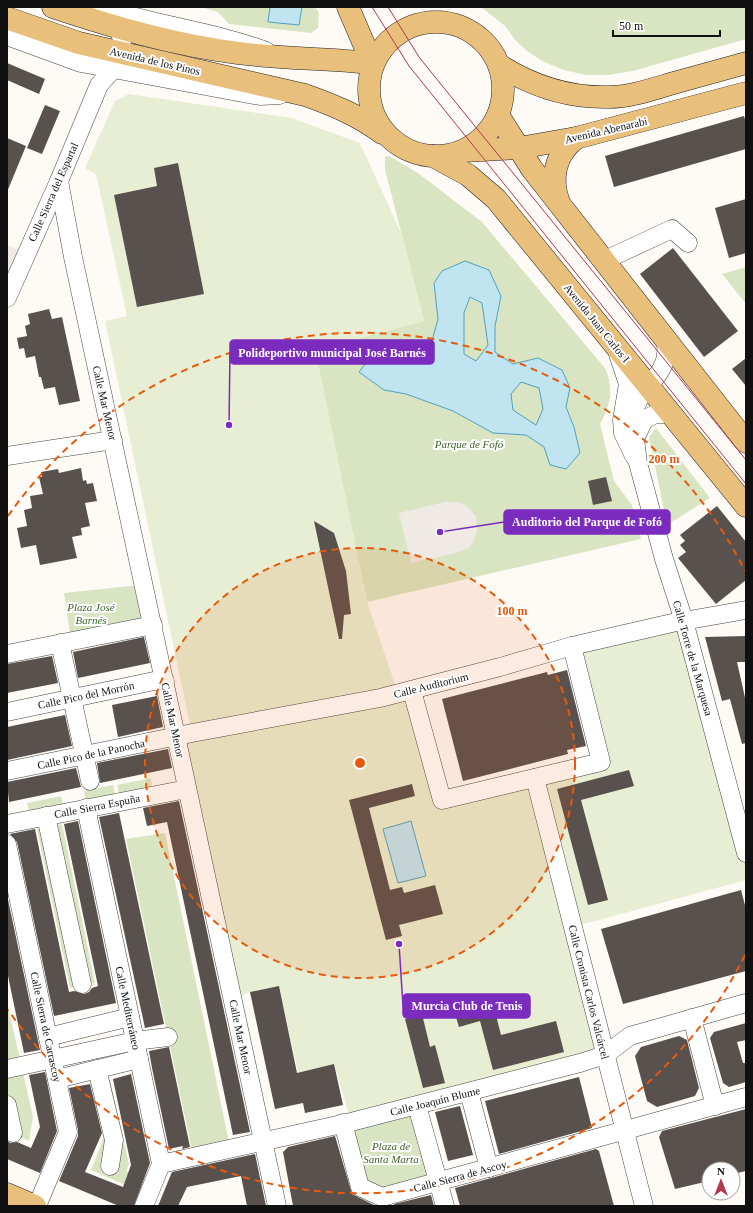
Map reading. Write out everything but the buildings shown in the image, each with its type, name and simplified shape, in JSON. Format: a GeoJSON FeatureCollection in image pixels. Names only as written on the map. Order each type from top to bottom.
{"type":"FeatureCollection","features":[{"type":"Feature","properties":{"kind":"main road"},"geometry":{"type":"LineString","coordinates":[[348,7],[372,63]]}},
{"type":"Feature","properties":{"kind":"main road"},"geometry":{"type":"LineString","coordinates":[[423,7],[442,22]]}},
{"type":"Feature","properties":{"kind":"main road","name":"Avenida de los Pinos"},"geometry":{"type":"LineString","coordinates":[[56,8],[118,28],[198,47],[284,58],[372,63]]}},
{"type":"Feature","properties":{"kind":"main road","name":"Avenida de los Pinos"},"geometry":{"type":"LineString","coordinates":[[7,18],[117,60],[305,95],[337,106],[360,117],[392,140]]}},
{"type":"Feature","properties":{"kind":"main road"},"geometry":{"type":"LineString","coordinates":[[442,22],[465,28],[488,46],[499,65],[503,93],[498,114],[492,126],[482,137],[464,151],[450,155],[433,156],[413,152],[392,140],[376,120],[370,104],[368,79],[372,63],[387,43],[398,35],[419,24],[442,22]]}},
{"type":"Feature","properties":{"kind":"main road"},"geometry":{"type":"LineString","coordinates":[[499,65],[520,78],[541,87],[580,96],[608,97],[637,93],[746,63]]}},
{"type":"Feature","properties":{"kind":"main road","name":"Avenida Abenarabi"},"geometry":{"type":"LineString","coordinates":[[464,151],[519,148],[576,138],[746,93]]}},
{"type":"Feature","properties":{"kind":"main road"},"geometry":{"type":"LineString","coordinates":[[498,114],[532,169],[746,442]]}},
{"type":"Feature","properties":{"kind":"main road"},"geometry":{"type":"LineString","coordinates":[[559,204],[555,192],[557,164],[565,148],[576,138]]}},
{"type":"Feature","properties":{"kind":"main road","name":"Avenida Juan Carlos I"},"geometry":{"type":"LineString","coordinates":[[433,156],[468,175],[496,199],[746,506]]}},
{"type":"Feature","properties":{"kind":"main road"},"geometry":{"type":"LineString","coordinates":[[7,1194],[36,1206]]}},
{"type":"Feature","properties":{"kind":"street","name":"Avenida de los Pinos"},"geometry":{"type":"LineString","coordinates":[[101,7],[154,22],[238,41],[284,58]]}},
{"type":"Feature","properties":{"kind":"street"},"geometry":{"type":"LineString","coordinates":[[40,48],[53,46],[61,38],[63,26],[56,8]]}},
{"type":"Feature","properties":{"kind":"street"},"geometry":{"type":"LineString","coordinates":[[117,60],[122,39],[118,28]]}},
{"type":"Feature","properties":{"kind":"street","name":"Avenida de los Pinos"},"geometry":{"type":"LineString","coordinates":[[7,36],[81,63],[117,60]]}},
{"type":"Feature","properties":{"kind":"street","name":"Calle Sierra del Espartal"},"geometry":{"type":"LineString","coordinates":[[7,298],[59,181],[99,85],[117,60]]}},
{"type":"Feature","properties":{"kind":"street"},"geometry":{"type":"LineString","coordinates":[[81,63],[96,77],[99,85]]}},
{"type":"Feature","properties":{"kind":"street","name":"Calle Mar Menor"},"geometry":{"type":"LineString","coordinates":[[59,181],[106,414],[113,440],[277,1206]]}},
{"type":"Feature","properties":{"kind":"street"},"geometry":{"type":"LineString","coordinates":[[38,226],[49,222],[57,223],[69,234]]}},
{"type":"Feature","properties":{"kind":"street"},"geometry":{"type":"LineString","coordinates":[[603,261],[672,230],[688,243]]}},
{"type":"Feature","properties":{"kind":"street","name":"Calle Torre de la Marquesa"},"geometry":{"type":"LineString","coordinates":[[665,338],[668,348],[666,361],[642,395],[634,410],[638,463],[664,559],[684,621],[746,853]]}},
{"type":"Feature","properties":{"kind":"street","name":"Calle Torre de la Marquesa"},"geometry":{"type":"LineString","coordinates":[[614,344],[623,364],[628,384],[622,420],[623,433],[638,463]]}},
{"type":"Feature","properties":{"kind":"street"},"geometry":{"type":"LineString","coordinates":[[635,439],[641,424],[649,416],[663,413],[672,414]]}},
{"type":"Feature","properties":{"kind":"street"},"geometry":{"type":"LineString","coordinates":[[7,456],[113,440]]}},
{"type":"Feature","properties":{"kind":"street","name":"Calle Auditorium"},"geometry":{"type":"LineString","coordinates":[[176,737],[412,691],[572,646],[684,621],[746,610]]}},
{"type":"Feature","properties":{"kind":"street"},"geometry":{"type":"LineString","coordinates":[[7,654],[153,626]]}},
{"type":"Feature","properties":{"kind":"street"},"geometry":{"type":"LineString","coordinates":[[60,643],[90,781]]}},
{"type":"Feature","properties":{"kind":"street"},"geometry":{"type":"LineString","coordinates":[[412,691],[442,800],[601,762],[572,646]]}},
{"type":"Feature","properties":{"kind":"street","name":"Calle Pico del Morrón"},"geometry":{"type":"LineString","coordinates":[[7,712],[154,681],[164,681]]}},
{"type":"Feature","properties":{"kind":"street","name":"Calle Pico de la Panocha"},"geometry":{"type":"LineString","coordinates":[[7,771],[176,737]]}},
{"type":"Feature","properties":{"kind":"street","name":"Calle Cronista Carlos Valcárcel"},"geometry":{"type":"LineString","coordinates":[[534,778],[644,1206]]}},
{"type":"Feature","properties":{"kind":"street","name":"Calle Sierra Espuña"},"geometry":{"type":"LineString","coordinates":[[7,824],[187,789]]}},
{"type":"Feature","properties":{"kind":"street","name":"Calle Mediterráneo"},"geometry":{"type":"LineString","coordinates":[[86,808],[161,1164]]}},
{"type":"Feature","properties":{"kind":"street"},"geometry":{"type":"LineString","coordinates":[[46,816],[82,984]]}},
{"type":"Feature","properties":{"kind":"street","name":"Calle Sierra de Carrascoy"},"geometry":{"type":"LineString","coordinates":[[7,844],[68,1132],[36,1206]]}},
{"type":"Feature","properties":{"kind":"street","name":"Calle Joaquín Blume"},"geometry":{"type":"LineString","coordinates":[[161,1164],[417,1106],[580,1063],[605,1055],[630,1036],[746,1003]]}},
{"type":"Feature","properties":{"kind":"street"},"geometry":{"type":"LineString","coordinates":[[48,1036],[130,1017]]}},
{"type":"Feature","properties":{"kind":"street"},"geometry":{"type":"LineString","coordinates":[[692,1018],[714,1106]]}},
{"type":"Feature","properties":{"kind":"street"},"geometry":{"type":"LineString","coordinates":[[7,1069],[135,1041],[168,1036]]}},
{"type":"Feature","properties":{"kind":"street"},"geometry":{"type":"LineString","coordinates":[[57,1079],[139,1059]]}},
{"type":"Feature","properties":{"kind":"street"},"geometry":{"type":"LineString","coordinates":[[97,1069],[114,1140],[110,1166]]}},
{"type":"Feature","properties":{"kind":"street"},"geometry":{"type":"LineString","coordinates":[[469,1092],[489,1168]]}},
{"type":"Feature","properties":{"kind":"street","name":"Calle Sierra de Ascoy"},"geometry":{"type":"LineString","coordinates":[[343,1123],[360,1187],[382,1197],[746,1097]]}},
{"type":"Feature","properties":{"kind":"street"},"geometry":{"type":"LineString","coordinates":[[7,1105],[13,1133]]}},
{"type":"Feature","properties":{"kind":"street"},"geometry":{"type":"LineString","coordinates":[[417,1106],[445,1206]]}},
{"type":"Feature","properties":{"kind":"street"},"geometry":{"type":"LineString","coordinates":[[144,1206],[161,1164]]}},
{"type":"Feature","properties":{"kind":"green space"},"geometry":{"type":"Polygon","coordinates":[[[200,7],[315,7],[319,13],[318,28],[311,33],[229,24],[218,12],[200,7]]]}},
{"type":"Feature","properties":{"kind":"green space"},"geometry":{"type":"Polygon","coordinates":[[[481,7],[746,7],[746,39],[633,71],[609,75],[586,75],[564,70],[542,61],[527,51],[516,41],[505,26],[481,7]]]}},
{"type":"Feature","properties":{"kind":"green space"},"geometry":{"type":"Polygon","coordinates":[[[129,94],[292,118],[360,143],[403,237],[424,321],[315,350],[367,602],[396,687],[406,692],[442,800],[601,762],[572,646],[676,622],[746,853],[746,880],[573,927],[605,1055],[351,1122],[334,1064],[298,1073],[279,986],[250,992],[239,997],[176,737],[190,725],[105,321],[127,316],[96,174],[85,168],[115,101],[129,94]]]}},
{"type":"Feature","properties":{"kind":"green space","name":"Parque de Fofó"},"geometry":{"type":"Polygon","coordinates":[[[389,156],[418,173],[482,222],[605,368],[610,383],[610,396],[607,410],[600,424],[614,481],[632,505],[641,539],[367,602],[315,350],[424,321],[385,170],[385,157],[389,156]]]}},
{"type":"Feature","properties":{"kind":"green space"},"geometry":{"type":"Polygon","coordinates":[[[746,267],[746,304],[722,274],[746,267]]]}},
{"type":"Feature","properties":{"kind":"green space"},"geometry":{"type":"Polygon","coordinates":[[[656,428],[710,498],[667,525],[649,437],[656,428]]]}},
{"type":"Feature","properties":{"kind":"green space","name":"Plaza José Barnés"},"geometry":{"type":"Polygon","coordinates":[[[140,585],[148,626],[71,641],[64,593],[140,585]]]}},
{"type":"Feature","properties":{"kind":"green space"},"geometry":{"type":"Polygon","coordinates":[[[151,778],[152,787],[119,793],[117,785],[151,778]]]}},
{"type":"Feature","properties":{"kind":"green space"},"geometry":{"type":"Polygon","coordinates":[[[113,785],[115,794],[86,800],[84,791],[113,785]]]}},
{"type":"Feature","properties":{"kind":"green space"},"geometry":{"type":"Polygon","coordinates":[[[61,796],[63,805],[29,812],[27,803],[61,796]]]}},
{"type":"Feature","properties":{"kind":"green space"},"geometry":{"type":"Polygon","coordinates":[[[62,824],[95,983],[70,988],[37,829],[62,824]]]}},
{"type":"Feature","properties":{"kind":"green space"},"geometry":{"type":"Polygon","coordinates":[[[165,833],[229,1142],[192,1150],[126,839],[165,833]]]}},
{"type":"Feature","properties":{"kind":"green space"},"geometry":{"type":"Polygon","coordinates":[[[7,1002],[33,1117],[29,1141],[7,1131],[7,1002]]]}},
{"type":"Feature","properties":{"kind":"green space"},"geometry":{"type":"Polygon","coordinates":[[[110,1080],[129,1164],[126,1171],[135,1174],[130,1187],[91,1170],[105,1134],[94,1083],[110,1080]]]}},
{"type":"Feature","properties":{"kind":"green space","name":"Plaza de Santa Marta"},"geometry":{"type":"Polygon","coordinates":[[[417,1106],[439,1182],[382,1197],[360,1187],[343,1123],[417,1106]]]}},
{"type":"Feature","properties":{"kind":"shaded area"},"geometry":{"type":"Polygon","coordinates":[[[7,245],[19,250],[7,279],[7,245]]]}},
{"type":"Feature","properties":{"kind":"shaded area"},"geometry":{"type":"Polygon","coordinates":[[[445,502],[459,502],[468,507],[476,516],[477,530],[474,541],[468,548],[456,553],[411,563],[399,513],[445,502]]]}},
{"type":"Feature","properties":{"kind":"water"},"geometry":{"type":"Polygon","coordinates":[[[270,7],[302,7],[299,25],[268,22],[270,7]]]}},
{"type":"Feature","properties":{"kind":"water"},"geometry":{"type":"Polygon","coordinates":[[[465,261],[489,270],[501,296],[495,326],[495,352],[513,364],[538,358],[562,370],[570,388],[566,407],[574,427],[580,453],[566,469],[550,465],[544,447],[526,435],[493,433],[453,411],[406,394],[384,390],[359,372],[370,358],[430,348],[438,319],[434,283],[442,271],[465,261]],[[470,297],[464,313],[464,354],[476,361],[488,345],[482,303],[470,297]],[[521,382],[511,394],[513,410],[536,425],[543,409],[539,388],[521,382]]]}},
{"type":"Feature","properties":{"kind":"water"},"geometry":{"type":"Polygon","coordinates":[[[411,821],[426,876],[398,883],[383,829],[411,821]]]}},
{"type":"Feature","properties":{"kind":"tram line"},"geometry":{"type":"LineString","coordinates":[[372,7],[409,66],[746,484]]}},
{"type":"Feature","properties":{"kind":"tram line"},"geometry":{"type":"LineString","coordinates":[[388,7],[419,57],[746,460]]}},
{"type":"Feature","properties":{"kind":"place","name":"Polideportivo municipal José Barnés"},"geometry":{"type":"Point","coordinates":[229,425]}},
{"type":"Feature","properties":{"kind":"place","name":"Auditorio del Parque de Fofó"},"geometry":{"type":"Point","coordinates":[440,532]}},
{"type":"Feature","properties":{"kind":"place","name":"Murcia Club de Tenis"},"geometry":{"type":"Point","coordinates":[399,944]}}]}
